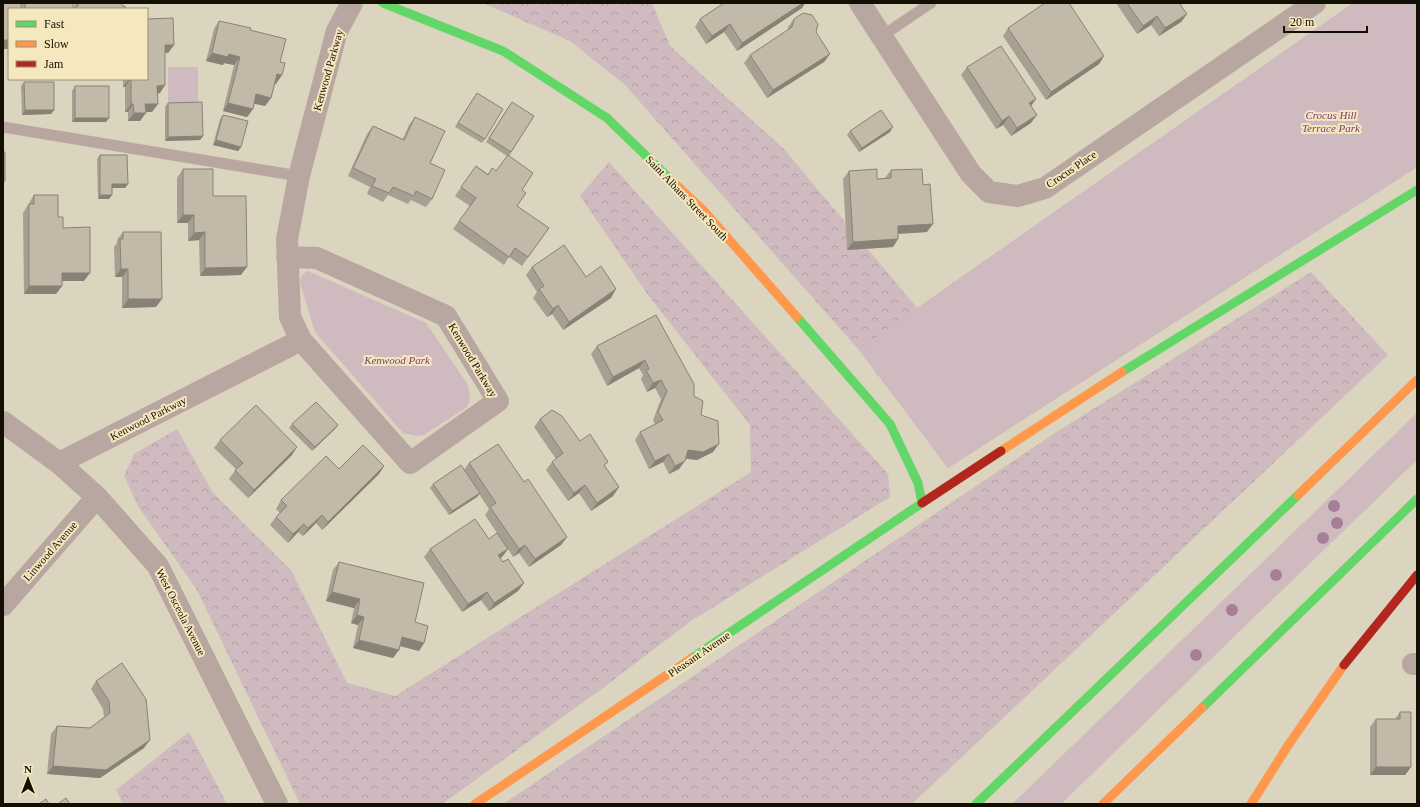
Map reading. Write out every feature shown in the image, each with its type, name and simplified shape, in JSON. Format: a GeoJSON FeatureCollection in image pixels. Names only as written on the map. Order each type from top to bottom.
{"type":"FeatureCollection","features":[{"type":"Feature","properties":{"kind":"main road","name":"Saint Albans Street South"},"geometry":{"type":"LineString","coordinates":[[383,3],[503,51],[608,118],[704,211],[890,424],[918,483],[922,503]]}},
{"type":"Feature","properties":{"kind":"main road","name":"Pleasant Avenue"},"geometry":{"type":"LineString","coordinates":[[475,804],[922,503],[1101,385],[1417,190]]}},
{"type":"Feature","properties":{"kind":"main road"},"geometry":{"type":"LineString","coordinates":[[976,804],[1417,380]]}},
{"type":"Feature","properties":{"kind":"main road"},"geometry":{"type":"LineString","coordinates":[[1103,804],[1417,499]]}},
{"type":"Feature","properties":{"kind":"main road"},"geometry":{"type":"LineString","coordinates":[[1251,804],[1292,738],[1348,659],[1417,575]]}},
{"type":"Feature","properties":{"kind":"street","name":"Kenwood Parkway"},"geometry":{"type":"LineString","coordinates":[[287,257],[317,258],[446,316],[498,401],[410,463],[301,340],[290,317],[287,257],[287,238],[300,176],[335,38],[337,31],[352,3]]}},
{"type":"Feature","properties":{"kind":"street","name":"Crocus Place"},"geometry":{"type":"LineString","coordinates":[[860,3],[971,174],[989,192],[1018,196],[1045,188],[1315,3]]}},
{"type":"Feature","properties":{"kind":"street","name":"Kenwood Parkway"},"geometry":{"type":"LineString","coordinates":[[59,463],[301,340]]}},
{"type":"Feature","properties":{"kind":"street","name":"West Osceola Avenue"},"geometry":{"type":"LineString","coordinates":[[3,422],[59,463],[97,497],[158,566],[277,804]]}},
{"type":"Feature","properties":{"kind":"street","name":"Linwood Avenue"},"geometry":{"type":"LineString","coordinates":[[3,605],[97,497]]}},
{"type":"Feature","properties":{"kind":"lane"},"geometry":{"type":"LineString","coordinates":[[882,36],[931,3]]}},
{"type":"Feature","properties":{"kind":"lane"},"geometry":{"type":"LineString","coordinates":[[3,127],[300,176]]}},
{"type":"Feature","properties":{"kind":"green space","name":"Crocus Hill Terrace Park"},"geometry":{"type":"Polygon","coordinates":[[[483,3],[652,3],[670,46],[784,149],[917,308],[1353,3],[1417,3],[1417,167],[948,468],[858,349],[625,85],[570,41],[483,3]]]}},
{"type":"Feature","properties":{"kind":"green space","name":"Crocus Hill Terrace Park"},"geometry":{"type":"Polygon","coordinates":[[[1353,3],[1417,3],[1417,167],[948,468],[859,349],[1353,3]]]}},
{"type":"Feature","properties":{"kind":"green space"},"geometry":{"type":"Polygon","coordinates":[[[168,67],[198,67],[198,104],[168,104],[168,67]]]}},
{"type":"Feature","properties":{"kind":"green space"},"geometry":{"type":"Polygon","coordinates":[[[609,162],[888,474],[890,497],[691,621],[600,690],[442,804],[300,804],[197,590],[138,506],[124,476],[134,454],[177,429],[213,493],[291,570],[347,683],[395,696],[751,472],[750,425],[648,295],[580,196],[609,162]]]}},
{"type":"Feature","properties":{"kind":"green space","name":"Kenwood Park"},"geometry":{"type":"Polygon","coordinates":[[[308,271],[426,323],[468,385],[470,400],[467,407],[424,435],[417,436],[403,433],[315,332],[300,283],[300,279],[304,273],[308,271]]]}},
{"type":"Feature","properties":{"kind":"green space"},"geometry":{"type":"Polygon","coordinates":[[[1311,272],[1388,355],[912,804],[503,804],[1055,433],[1311,272]]]}},
{"type":"Feature","properties":{"kind":"green space"},"geometry":{"type":"Polygon","coordinates":[[[1417,413],[1417,460],[1061,804],[1012,804],[1417,413]]]}},
{"type":"Feature","properties":{"kind":"green space"},"geometry":{"type":"Polygon","coordinates":[[[189,732],[227,804],[123,804],[116,790],[189,732]]]}},
{"type":"Feature","properties":{"kind":"building"},"geometry":{"type":"Polygon","coordinates":[[[3,3],[21,3],[21,8],[8,8],[8,40],[3,40],[3,3]]]}},
{"type":"Feature","properties":{"kind":"building"},"geometry":{"type":"Polygon","coordinates":[[[25,3],[73,3],[73,8],[25,8],[25,3]]]}},
{"type":"Feature","properties":{"kind":"building"},"geometry":{"type":"Polygon","coordinates":[[[78,3],[122,3],[122,6],[125,6],[125,8],[76,8],[76,6],[78,6],[78,3]]]}},
{"type":"Feature","properties":{"kind":"building"},"geometry":{"type":"Polygon","coordinates":[[[724,3],[803,3],[742,43],[730,24],[712,36],[700,19],[724,3]]]}},
{"type":"Feature","properties":{"kind":"building"},"geometry":{"type":"Polygon","coordinates":[[[1045,3],[1069,3],[1104,56],[1051,92],[1008,28],[1045,3]]]}},
{"type":"Feature","properties":{"kind":"building"},"geometry":{"type":"Polygon","coordinates":[[[1127,3],[1179,3],[1187,14],[1165,28],[1157,16],[1143,26],[1127,3]]]}},
{"type":"Feature","properties":{"kind":"building"},"geometry":{"type":"Polygon","coordinates":[[[803,13],[812,15],[818,24],[816,32],[830,54],[773,90],[750,55],[792,27],[794,19],[803,13]]]}},
{"type":"Feature","properties":{"kind":"building"},"geometry":{"type":"Polygon","coordinates":[[[173,18],[174,45],[165,45],[165,85],[157,86],[158,104],[145,104],[146,113],[134,113],[133,104],[131,104],[131,80],[148,80],[148,19],[173,18]]]}},
{"type":"Feature","properties":{"kind":"building"},"geometry":{"type":"Polygon","coordinates":[[[219,21],[251,28],[250,30],[286,39],[280,62],[285,63],[282,75],[277,74],[271,98],[256,94],[253,109],[228,103],[240,57],[229,54],[228,57],[212,53],[219,21]]]}},
{"type":"Feature","properties":{"kind":"building"},"geometry":{"type":"Polygon","coordinates":[[[1001,46],[1036,99],[1029,103],[1037,115],[1017,128],[1009,116],[1002,121],[967,67],[1001,46]]]}},
{"type":"Feature","properties":{"kind":"building"},"geometry":{"type":"Polygon","coordinates":[[[24,82],[54,82],[54,110],[25,110],[24,82]]]}},
{"type":"Feature","properties":{"kind":"building"},"geometry":{"type":"Polygon","coordinates":[[[75,86],[109,86],[109,118],[75,118],[75,86]]]}},
{"type":"Feature","properties":{"kind":"building"},"geometry":{"type":"Polygon","coordinates":[[[477,93],[503,109],[485,139],[458,123],[477,93]]]}},
{"type":"Feature","properties":{"kind":"building"},"geometry":{"type":"Polygon","coordinates":[[[202,102],[203,136],[168,137],[168,103],[202,102]]]}},
{"type":"Feature","properties":{"kind":"building"},"geometry":{"type":"Polygon","coordinates":[[[512,102],[534,116],[511,152],[489,138],[512,102]]]}},
{"type":"Feature","properties":{"kind":"building"},"geometry":{"type":"Polygon","coordinates":[[[881,110],[893,127],[862,148],[850,131],[881,110]]]}},
{"type":"Feature","properties":{"kind":"building"},"geometry":{"type":"Polygon","coordinates":[[[223,115],[248,121],[241,147],[216,140],[223,115]]]}},
{"type":"Feature","properties":{"kind":"building"},"geometry":{"type":"Polygon","coordinates":[[[415,117],[445,131],[430,163],[445,170],[432,199],[416,191],[414,196],[393,187],[389,193],[372,186],[376,179],[353,168],[373,126],[404,140],[415,117]]]}},
{"type":"Feature","properties":{"kind":"building"},"geometry":{"type":"Polygon","coordinates":[[[3,152],[5,152],[5,181],[3,181],[3,152]]]}},
{"type":"Feature","properties":{"kind":"building"},"geometry":{"type":"Polygon","coordinates":[[[100,155],[127,155],[128,184],[112,184],[112,195],[100,195],[100,155]]]}},
{"type":"Feature","properties":{"kind":"building"},"geometry":{"type":"Polygon","coordinates":[[[508,155],[533,173],[522,190],[526,193],[517,206],[549,228],[528,257],[515,248],[509,257],[459,221],[476,198],[461,187],[476,166],[488,175],[492,168],[496,171],[508,155]]]}},
{"type":"Feature","properties":{"kind":"building"},"geometry":{"type":"Polygon","coordinates":[[[183,169],[213,169],[213,196],[246,196],[247,267],[205,268],[205,232],[194,233],[194,215],[183,215],[183,169]]]}},
{"type":"Feature","properties":{"kind":"building"},"geometry":{"type":"Polygon","coordinates":[[[877,169],[877,179],[891,178],[891,170],[922,169],[923,185],[930,184],[933,224],[898,226],[898,239],[853,242],[849,171],[877,169]]]}},
{"type":"Feature","properties":{"kind":"building"},"geometry":{"type":"Polygon","coordinates":[[[34,195],[58,195],[58,217],[63,217],[63,228],[90,227],[90,273],[62,273],[62,286],[29,286],[29,204],[34,204],[34,195]]]}},
{"type":"Feature","properties":{"kind":"building"},"geometry":{"type":"Polygon","coordinates":[[[123,232],[161,232],[162,299],[128,299],[128,269],[121,269],[120,239],[123,239],[123,232]]]}},
{"type":"Feature","properties":{"kind":"building"},"geometry":{"type":"Polygon","coordinates":[[[564,245],[586,277],[601,266],[616,289],[569,322],[558,305],[553,309],[539,289],[544,286],[532,267],[564,245]]]}},
{"type":"Feature","properties":{"kind":"building"},"geometry":{"type":"Polygon","coordinates":[[[656,315],[694,384],[694,396],[703,401],[701,415],[718,421],[719,444],[703,452],[688,450],[685,461],[675,466],[669,454],[655,461],[640,432],[663,420],[658,412],[667,391],[661,380],[653,383],[646,370],[649,369],[645,360],[613,377],[597,346],[656,315]]]}},
{"type":"Feature","properties":{"kind":"building"},"geometry":{"type":"Polygon","coordinates":[[[316,402],[338,425],[315,447],[292,424],[316,402]]]}},
{"type":"Feature","properties":{"kind":"building"},"geometry":{"type":"Polygon","coordinates":[[[256,405],[297,447],[254,490],[235,470],[243,463],[220,440],[256,405]]]}},
{"type":"Feature","properties":{"kind":"building"},"geometry":{"type":"Polygon","coordinates":[[[552,410],[562,416],[580,441],[590,434],[608,462],[604,465],[619,487],[597,503],[585,485],[574,493],[552,462],[563,453],[540,419],[552,410]]]}},
{"type":"Feature","properties":{"kind":"building"},"geometry":{"type":"Polygon","coordinates":[[[498,444],[524,482],[528,479],[567,537],[535,559],[525,545],[519,549],[490,507],[496,503],[469,463],[498,444]]]}},
{"type":"Feature","properties":{"kind":"building"},"geometry":{"type":"Polygon","coordinates":[[[363,445],[384,466],[328,522],[322,515],[308,528],[304,524],[293,534],[276,517],[287,506],[281,500],[326,456],[339,469],[363,445]]]}},
{"type":"Feature","properties":{"kind":"building"},"geometry":{"type":"Polygon","coordinates":[[[461,465],[480,493],[452,511],[433,484],[461,465]]]}},
{"type":"Feature","properties":{"kind":"building"},"geometry":{"type":"Polygon","coordinates":[[[475,519],[489,539],[497,533],[508,549],[498,555],[503,562],[508,559],[524,583],[494,603],[487,592],[468,604],[430,549],[475,519]]]}},
{"type":"Feature","properties":{"kind":"building"},"geometry":{"type":"Polygon","coordinates":[[[339,562],[424,583],[415,622],[428,626],[424,643],[402,637],[399,650],[359,640],[364,617],[357,615],[360,599],[332,592],[339,562]]]}},
{"type":"Feature","properties":{"kind":"building"},"geometry":{"type":"Polygon","coordinates":[[[122,663],[146,699],[150,740],[106,770],[53,766],[57,726],[90,728],[110,713],[109,701],[96,681],[122,663]]]}},
{"type":"Feature","properties":{"kind":"building"},"geometry":{"type":"Polygon","coordinates":[[[1400,712],[1411,712],[1411,767],[1376,767],[1376,719],[1400,719],[1400,712]]]}},
{"type":"Feature","properties":{"kind":"building"},"geometry":{"type":"Polygon","coordinates":[[[66,798],[70,804],[58,804],[66,798]]]}},
{"type":"Feature","properties":{"kind":"building"},"geometry":{"type":"Polygon","coordinates":[[[46,799],[49,804],[39,804],[46,799]]]}},
{"type":"Feature","properties":{"kind":"traffic: fast"},"geometry":{"type":"LineString","coordinates":[[383,3],[503,51],[607,118],[670,179]]}},
{"type":"Feature","properties":{"kind":"traffic: fast"},"geometry":{"type":"LineString","coordinates":[[1122,372],[1417,190]]}},
{"type":"Feature","properties":{"kind":"traffic: fast"},"geometry":{"type":"LineString","coordinates":[[692,658],[922,503],[918,483],[890,424],[797,317]]}},
{"type":"Feature","properties":{"kind":"traffic: fast"},"geometry":{"type":"LineString","coordinates":[[976,804],[1298,495]]}},
{"type":"Feature","properties":{"kind":"traffic: fast"},"geometry":{"type":"LineString","coordinates":[[1202,708],[1417,499]]}},
{"type":"Feature","properties":{"kind":"traffic: slow"},"geometry":{"type":"LineString","coordinates":[[670,179],[704,211],[797,317]]}},
{"type":"Feature","properties":{"kind":"traffic: slow"},"geometry":{"type":"LineString","coordinates":[[1001,451],[1122,372]]}},
{"type":"Feature","properties":{"kind":"traffic: slow"},"geometry":{"type":"LineString","coordinates":[[1298,495],[1417,380]]}},
{"type":"Feature","properties":{"kind":"traffic: slow"},"geometry":{"type":"LineString","coordinates":[[475,804],[692,658]]}},
{"type":"Feature","properties":{"kind":"traffic: slow"},"geometry":{"type":"LineString","coordinates":[[1251,804],[1289,744],[1344,665]]}},
{"type":"Feature","properties":{"kind":"traffic: slow"},"geometry":{"type":"LineString","coordinates":[[1103,804],[1202,708]]}},
{"type":"Feature","properties":{"kind":"traffic: jam"},"geometry":{"type":"LineString","coordinates":[[922,503],[1001,451]]}},
{"type":"Feature","properties":{"kind":"traffic: jam"},"geometry":{"type":"LineString","coordinates":[[1344,665],[1417,575]]}}]}
